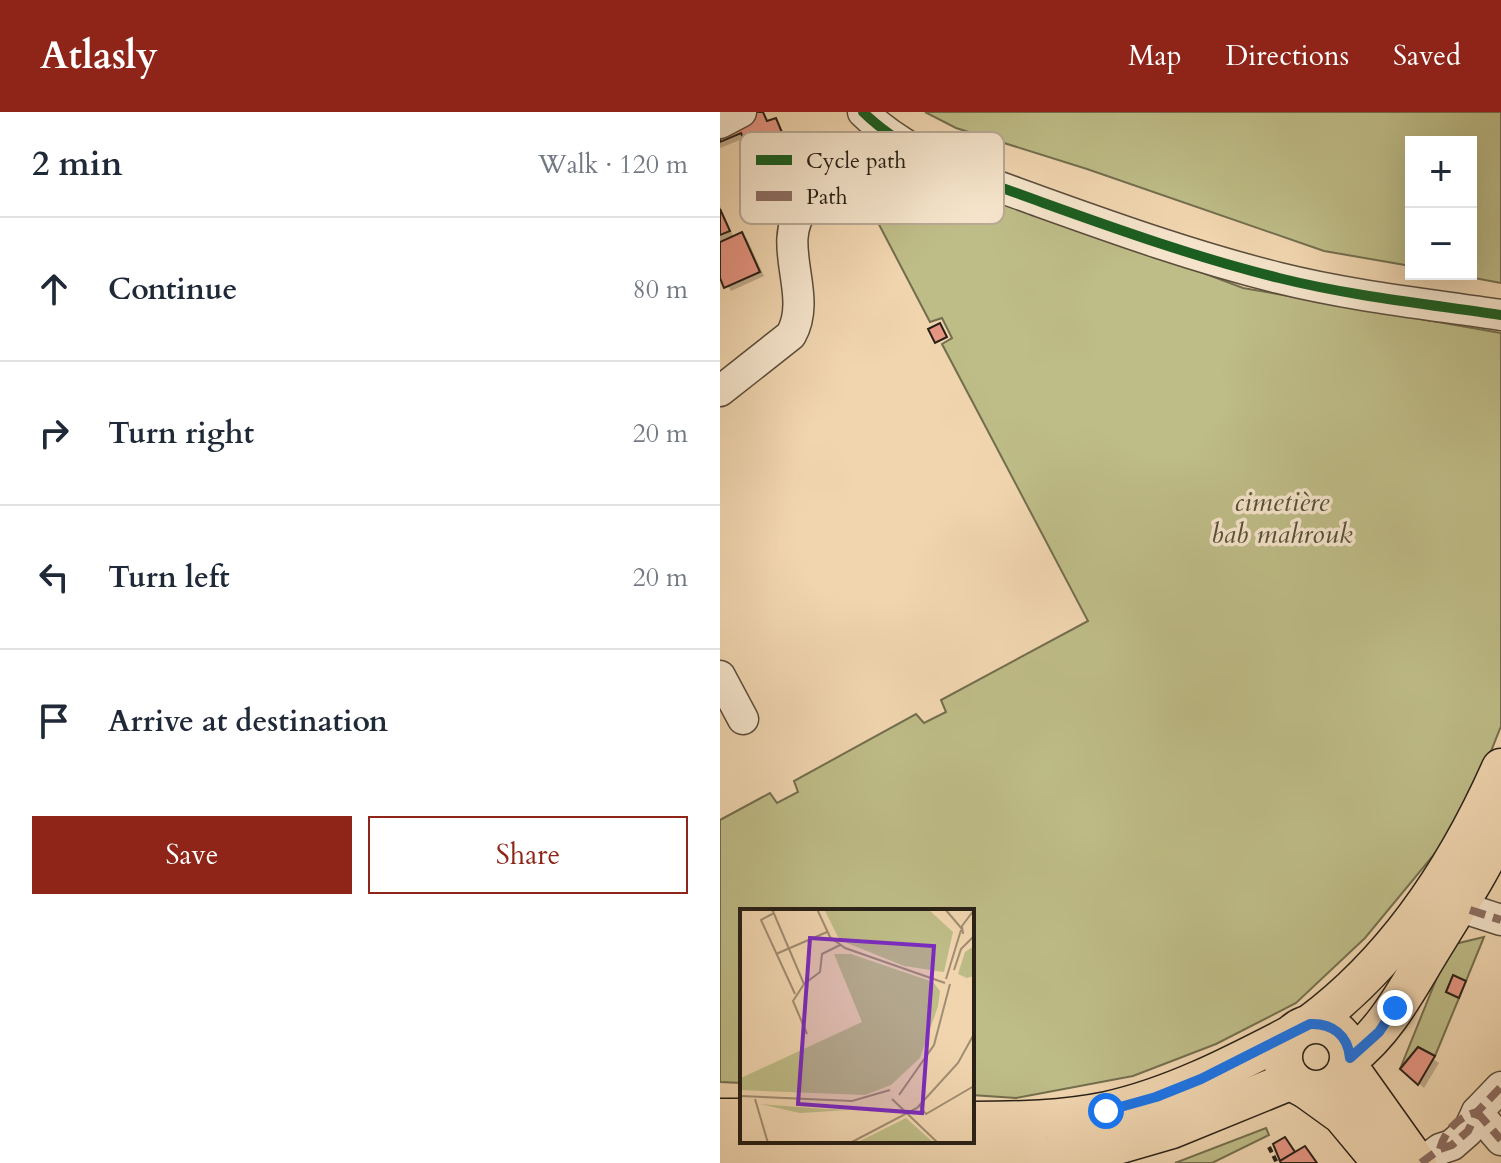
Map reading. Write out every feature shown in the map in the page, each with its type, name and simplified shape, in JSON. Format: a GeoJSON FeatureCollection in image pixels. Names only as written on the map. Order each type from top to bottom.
{"type":"FeatureCollection","features":[{"type":"Feature","properties":{"kind":"main road"},"geometry":{"type":"LineString","coordinates":[[974,1121],[1053,1119],[1106,1111],[1156,1097],[1201,1079],[1300,1030],[1363,980],[1416,915],[1478,821],[1501,768]]}},
{"type":"Feature","properties":{"kind":"main road"},"geometry":{"type":"LineString","coordinates":[[720,1155],[877,1158],[1051,1156],[1117,1145],[1299,1085],[1320,1090],[1332,1086],[1342,1078],[1349,1062],[1379,1032],[1395,1008],[1458,906],[1501,827]]}},
{"type":"Feature","properties":{"kind":"main road"},"geometry":{"type":"LineString","coordinates":[[1382,1163],[1342,1115],[1299,1085],[1283,1064],[1282,1054],[1300,1030],[1325,1025],[1338,1032],[1347,1044],[1349,1062],[1426,1158]]}},
{"type":"Feature","properties":{"kind":"street"},"geometry":{"type":"LineString","coordinates":[[720,123],[741,112]]}},
{"type":"Feature","properties":{"kind":"street"},"geometry":{"type":"LineString","coordinates":[[863,112],[890,132]]}},
{"type":"Feature","properties":{"kind":"street"},"geometry":{"type":"LineString","coordinates":[[1004,188],[1093,220],[1277,278],[1376,297],[1501,315]]}},
{"type":"Feature","properties":{"kind":"street"},"geometry":{"type":"LineString","coordinates":[[720,391],[791,335],[798,323],[801,308],[791,235],[793,224]]}},
{"type":"Feature","properties":{"kind":"street"},"geometry":{"type":"LineString","coordinates":[[720,676],[743,719]]}},
{"type":"Feature","properties":{"kind":"street"},"geometry":{"type":"LineString","coordinates":[[1470,910],[1501,920]]}},
{"type":"Feature","properties":{"kind":"street"},"geometry":{"type":"LineString","coordinates":[[1426,1158],[1452,1145],[1468,1131],[1477,1112],[1501,1087]]}},
{"type":"Feature","properties":{"kind":"street"},"geometry":{"type":"LineString","coordinates":[[1477,1112],[1501,1140]]}},
{"type":"Feature","properties":{"kind":"path"},"geometry":{"type":"LineString","coordinates":[[1269,1147],[1277,1163]]}},
{"type":"Feature","properties":{"kind":"green space"},"geometry":{"type":"Polygon","coordinates":[[[925,112],[1501,112],[1501,283],[1477,278],[1477,136],[1405,136],[1405,265],[1324,251],[1004,143],[1004,132],[969,132],[925,112]]]}},
{"type":"Feature","properties":{"kind":"green space","name":"cimetière bab mahrouk"},"geometry":{"type":"Polygon","coordinates":[[[1004,202],[1243,288],[1501,333],[1501,726],[1465,817],[1365,938],[1296,1003],[1216,1044],[1133,1076],[1016,1098],[974,1095],[974,909],[740,909],[740,1083],[720,1082],[720,820],[770,793],[777,803],[798,792],[794,781],[916,714],[924,723],[946,712],[941,700],[1088,621],[942,344],[952,338],[942,318],[930,322],[879,224],[1004,224],[1004,202]]]}},
{"type":"Feature","properties":{"kind":"green space"},"geometry":{"type":"Polygon","coordinates":[[[1484,937],[1466,981],[1453,976],[1446,992],[1459,998],[1435,1056],[1418,1047],[1400,1069],[1444,960],[1455,944],[1484,937]]]}},
{"type":"Feature","properties":{"kind":"green space"},"geometry":{"type":"Polygon","coordinates":[[[1266,1128],[1269,1135],[1212,1163],[1175,1163],[1266,1128]]]}},
{"type":"Feature","properties":{"kind":"building"},"geometry":{"type":"Polygon","coordinates":[[[756,112],[763,112],[767,121],[776,118],[782,132],[740,132],[720,142],[720,128],[756,112]]]}},
{"type":"Feature","properties":{"kind":"building"},"geometry":{"type":"Polygon","coordinates":[[[720,209],[730,231],[720,235],[720,209]]]}},
{"type":"Feature","properties":{"kind":"building"},"geometry":{"type":"Polygon","coordinates":[[[742,232],[760,272],[724,288],[720,278],[720,242],[742,232]]]}},
{"type":"Feature","properties":{"kind":"building"},"geometry":{"type":"Polygon","coordinates":[[[940,323],[947,337],[935,343],[928,329],[940,323]]]}},
{"type":"Feature","properties":{"kind":"building"},"geometry":{"type":"Polygon","coordinates":[[[1453,975],[1466,981],[1459,998],[1446,992],[1453,975]]]}},
{"type":"Feature","properties":{"kind":"building"},"geometry":{"type":"Polygon","coordinates":[[[1418,1047],[1435,1056],[1418,1085],[1400,1069],[1418,1047]]]}},
{"type":"Feature","properties":{"kind":"building"},"geometry":{"type":"Polygon","coordinates":[[[1285,1137],[1295,1152],[1280,1161],[1273,1144],[1285,1137]]]}},
{"type":"Feature","properties":{"kind":"building"},"geometry":{"type":"Polygon","coordinates":[[[1305,1146],[1317,1163],[1281,1163],[1280,1161],[1305,1146]]]}},
{"type":"Feature","properties":{"kind":"marked path"},"geometry":{"type":"LineString","coordinates":[[1470,910],[1501,920]]}},
{"type":"Feature","properties":{"kind":"marked path"},"geometry":{"type":"LineString","coordinates":[[1421,1163],[1440,1149],[1452,1145],[1468,1131],[1477,1112],[1501,1087]]}},
{"type":"Feature","properties":{"kind":"marked path"},"geometry":{"type":"LineString","coordinates":[[1477,1112],[1501,1140]]}},
{"type":"Feature","properties":{"kind":"marked path"},"geometry":{"type":"LineString","coordinates":[[1440,1149],[1453,1125],[1477,1112]]}},
{"type":"Feature","properties":{"kind":"cycle path"},"geometry":{"type":"LineString","coordinates":[[863,112],[887,132]]}},
{"type":"Feature","properties":{"kind":"cycle path"},"geometry":{"type":"LineString","coordinates":[[1004,189],[1189,253],[1279,278],[1334,290],[1501,315]]}},
{"type":"Feature","properties":{"kind":"route"},"geometry":{"type":"LineString","coordinates":[[1106,1111],[1156,1097],[1201,1079],[1310,1024],[1325,1025],[1338,1032],[1347,1044],[1350,1058],[1379,1032],[1395,1008]]}}]}
